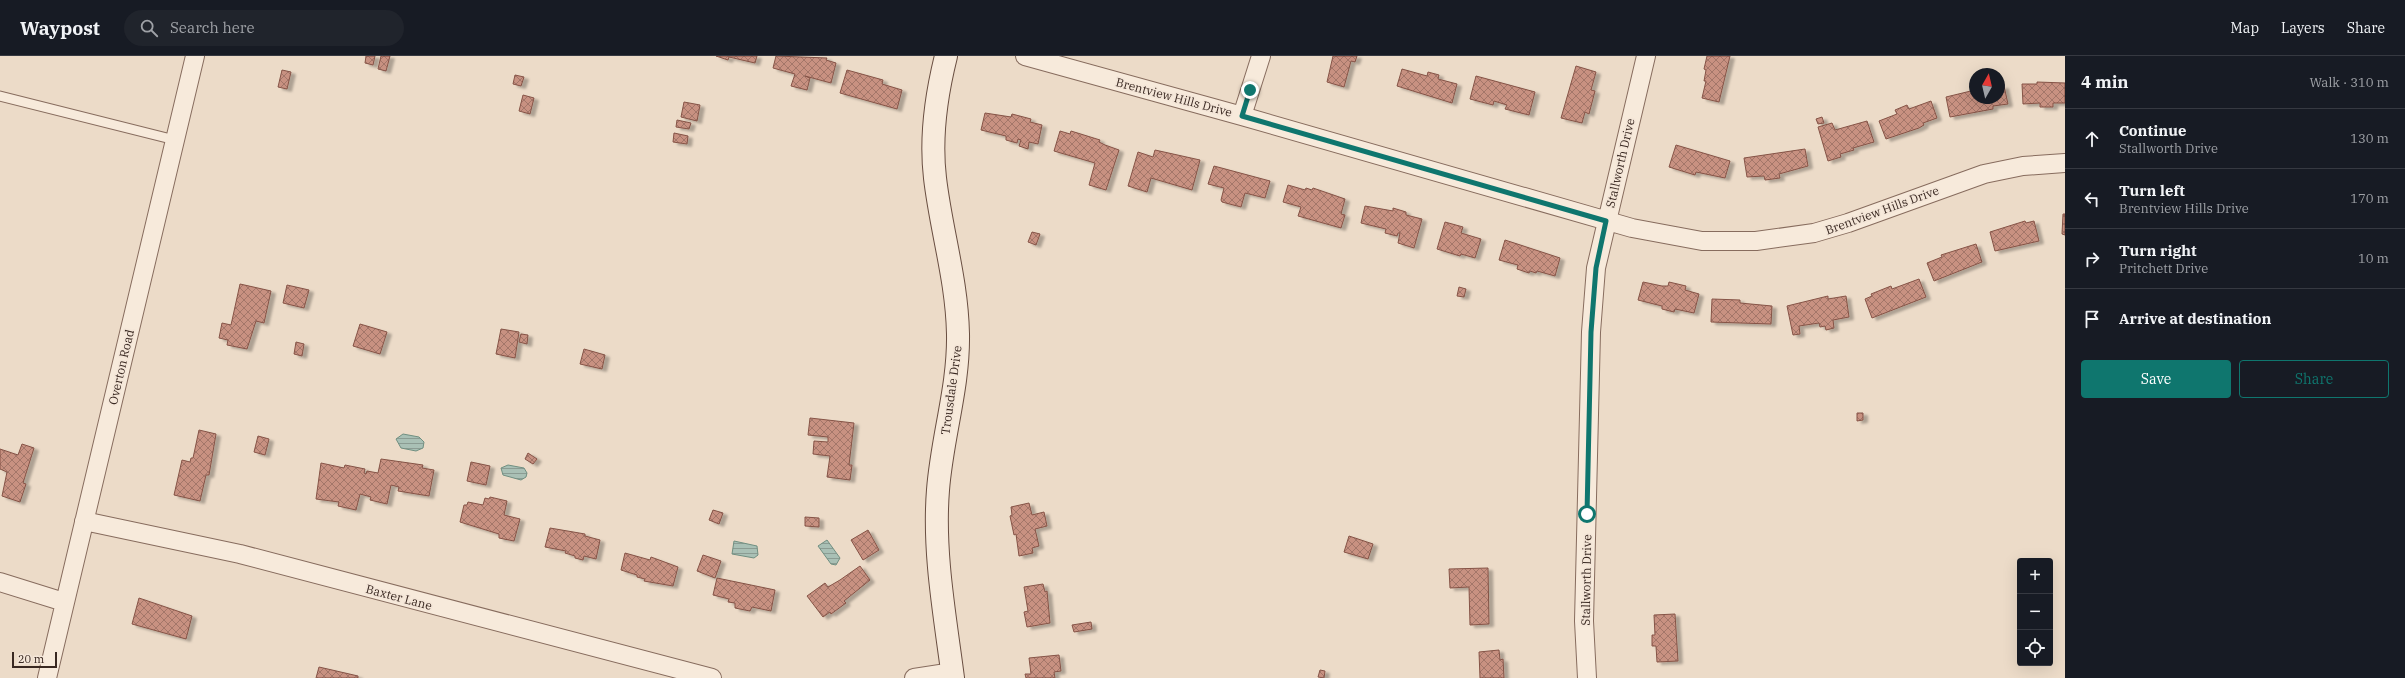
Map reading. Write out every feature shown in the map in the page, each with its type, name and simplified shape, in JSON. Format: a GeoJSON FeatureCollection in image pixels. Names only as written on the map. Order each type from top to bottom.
{"type":"FeatureCollection","features":[{"type":"Feature","properties":{"kind":"street","name":"Overton Road"},"geometry":{"type":"LineString","coordinates":[[47,678],[195,56]]}},
{"type":"Feature","properties":{"kind":"street","name":"Trousdale Drive"},"geometry":{"type":"LineString","coordinates":[[946,56],[936,107],[933,158],[937,196],[955,290],[958,351],[955,384],[940,471],[937,517],[941,578],[953,675]]}},
{"type":"Feature","properties":{"kind":"street","name":"Brentview Hills Drive"},"geometry":{"type":"LineString","coordinates":[[1025,56],[1242,116],[1606,221],[1654,233],[1702,241],[1756,241],[1783,238],[1842,225],[1984,174],[2023,166],[2065,163]]}},
{"type":"Feature","properties":{"kind":"street"},"geometry":{"type":"LineString","coordinates":[[1242,116],[1261,56]]}},
{"type":"Feature","properties":{"kind":"street","name":"Stallworth Drive"},"geometry":{"type":"LineString","coordinates":[[1587,678],[1584,621],[1591,332],[1596,268],[1646,56]]}},
{"type":"Feature","properties":{"kind":"street","name":"Baxter Lane"},"geometry":{"type":"LineString","coordinates":[[84,521],[240,554],[712,678]]}},
{"type":"Feature","properties":{"kind":"street"},"geometry":{"type":"LineString","coordinates":[[0,582],[64,602]]}},
{"type":"Feature","properties":{"kind":"street"},"geometry":{"type":"LineString","coordinates":[[914,678],[953,675]]}},
{"type":"Feature","properties":{"kind":"lane"},"geometry":{"type":"LineString","coordinates":[[0,96],[175,140]]}},
{"type":"Feature","properties":{"kind":"shaded area"},"geometry":{"type":"Polygon","coordinates":[[[403,434],[419,437],[424,442],[423,448],[416,451],[401,448],[396,439],[403,434]]]}},
{"type":"Feature","properties":{"kind":"shaded area"},"geometry":{"type":"Polygon","coordinates":[[[508,465],[524,468],[527,473],[526,477],[521,480],[503,475],[501,468],[508,465]]]}},
{"type":"Feature","properties":{"kind":"shaded area"},"geometry":{"type":"Polygon","coordinates":[[[827,540],[840,558],[836,565],[831,564],[818,546],[827,540]]]}},
{"type":"Feature","properties":{"kind":"shaded area"},"geometry":{"type":"Polygon","coordinates":[[[734,541],[757,546],[758,555],[754,558],[732,554],[734,541]]]}},
{"type":"Feature","properties":{"kind":"building"},"geometry":{"type":"Polygon","coordinates":[[[366,56],[375,56],[373,65],[365,63],[366,56]]]}},
{"type":"Feature","properties":{"kind":"building"},"geometry":{"type":"Polygon","coordinates":[[[381,56],[390,56],[386,71],[378,69],[381,56]]]}},
{"type":"Feature","properties":{"kind":"building"},"geometry":{"type":"Polygon","coordinates":[[[716,56],[757,56],[755,63],[729,57],[728,60],[716,56]]]}},
{"type":"Feature","properties":{"kind":"building"},"geometry":{"type":"Polygon","coordinates":[[[776,56],[827,58],[826,60],[836,63],[831,83],[805,76],[810,78],[807,90],[791,86],[795,74],[773,68],[776,56]]]}},
{"type":"Feature","properties":{"kind":"building"},"geometry":{"type":"Polygon","coordinates":[[[1333,56],[1357,56],[1355,62],[1351,61],[1344,87],[1327,82],[1333,56]]]}},
{"type":"Feature","properties":{"kind":"building"},"geometry":{"type":"Polygon","coordinates":[[[1707,56],[1730,56],[1719,102],[1702,98],[1706,81],[1704,81],[1706,70],[1704,69],[1707,56]]]}},
{"type":"Feature","properties":{"kind":"building"},"geometry":{"type":"Polygon","coordinates":[[[1576,66],[1596,72],[1591,90],[1595,91],[1589,114],[1585,112],[1582,123],[1561,118],[1576,66]]]}},
{"type":"Feature","properties":{"kind":"building"},"geometry":{"type":"Polygon","coordinates":[[[1402,69],[1427,76],[1428,72],[1439,75],[1438,79],[1457,84],[1452,103],[1397,86],[1402,69]]]}},
{"type":"Feature","properties":{"kind":"building"},"geometry":{"type":"Polygon","coordinates":[[[282,70],[291,72],[287,89],[278,87],[282,70]]]}},
{"type":"Feature","properties":{"kind":"building"},"geometry":{"type":"Polygon","coordinates":[[[847,70],[883,80],[882,84],[902,90],[897,109],[840,93],[847,70]]]}},
{"type":"Feature","properties":{"kind":"building"},"geometry":{"type":"Polygon","coordinates":[[[515,75],[524,77],[521,86],[513,84],[515,75]]]}},
{"type":"Feature","properties":{"kind":"building"},"geometry":{"type":"Polygon","coordinates":[[[1476,76],[1535,92],[1529,115],[1505,109],[1507,105],[1494,101],[1493,105],[1470,99],[1476,76]]]}},
{"type":"Feature","properties":{"kind":"building"},"geometry":{"type":"Polygon","coordinates":[[[2037,82],[2065,83],[2065,103],[2053,103],[2053,107],[2040,107],[2040,103],[2023,104],[2022,84],[2037,84],[2037,82]]]}},
{"type":"Feature","properties":{"kind":"building"},"geometry":{"type":"Polygon","coordinates":[[[2005,90],[2008,104],[1993,106],[1993,109],[1950,117],[1946,97],[1969,91],[1969,104],[2005,104],[2005,90]]]}},
{"type":"Feature","properties":{"kind":"building"},"geometry":{"type":"Polygon","coordinates":[[[523,95],[534,98],[530,114],[519,111],[523,95]]]}},
{"type":"Feature","properties":{"kind":"building"},"geometry":{"type":"Polygon","coordinates":[[[1931,101],[1937,118],[1923,123],[1924,125],[1919,128],[1886,139],[1879,121],[1897,114],[1895,110],[1907,105],[1909,109],[1931,101]]]}},
{"type":"Feature","properties":{"kind":"building"},"geometry":{"type":"Polygon","coordinates":[[[684,102],[700,105],[697,121],[681,117],[684,102]]]}},
{"type":"Feature","properties":{"kind":"building"},"geometry":{"type":"Polygon","coordinates":[[[985,113],[1011,117],[1012,114],[1031,119],[1030,122],[1042,125],[1038,144],[1029,142],[1028,149],[1019,146],[1021,140],[1018,139],[1017,143],[1006,140],[1006,136],[981,130],[985,113]]]}},
{"type":"Feature","properties":{"kind":"building"},"geometry":{"type":"Polygon","coordinates":[[[1822,117],[1824,123],[1818,124],[1816,119],[1822,117]]]}},
{"type":"Feature","properties":{"kind":"building"},"geometry":{"type":"Polygon","coordinates":[[[677,120],[691,123],[689,129],[676,127],[677,120]]]}},
{"type":"Feature","properties":{"kind":"building"},"geometry":{"type":"Polygon","coordinates":[[[1867,121],[1874,142],[1853,148],[1854,150],[1840,154],[1841,157],[1828,161],[1818,127],[1832,123],[1835,130],[1867,121]]]}},
{"type":"Feature","properties":{"kind":"building"},"geometry":{"type":"Polygon","coordinates":[[[1060,131],[1070,134],[1071,131],[1100,140],[1099,142],[1119,150],[1106,190],[1089,185],[1095,163],[1054,151],[1060,131]]]}},
{"type":"Feature","properties":{"kind":"building"},"geometry":{"type":"Polygon","coordinates":[[[674,133],[688,136],[687,144],[673,142],[674,133]]]}},
{"type":"Feature","properties":{"kind":"building"},"geometry":{"type":"Polygon","coordinates":[[[1676,145],[1730,161],[1725,178],[1696,172],[1695,175],[1669,167],[1676,145]]]}},
{"type":"Feature","properties":{"kind":"building"},"geometry":{"type":"Polygon","coordinates":[[[1805,149],[1808,166],[1779,174],[1780,178],[1765,180],[1764,176],[1747,177],[1744,158],[1805,149]]]}},
{"type":"Feature","properties":{"kind":"building"},"geometry":{"type":"Polygon","coordinates":[[[1155,150],[1200,160],[1192,190],[1151,178],[1147,192],[1128,186],[1138,152],[1153,157],[1155,150]]]}},
{"type":"Feature","properties":{"kind":"building"},"geometry":{"type":"Polygon","coordinates":[[[1214,166],[1270,181],[1265,198],[1245,193],[1241,207],[1222,202],[1221,200],[1224,188],[1208,184],[1214,166]]]}},
{"type":"Feature","properties":{"kind":"building"},"geometry":{"type":"Polygon","coordinates":[[[1288,185],[1305,190],[1306,188],[1312,190],[1313,188],[1345,199],[1341,214],[1345,215],[1341,228],[1298,216],[1301,207],[1283,202],[1288,185]]]}},
{"type":"Feature","properties":{"kind":"building"},"geometry":{"type":"Polygon","coordinates":[[[1365,206],[1393,211],[1393,208],[1406,212],[1406,215],[1422,219],[1414,248],[1398,243],[1400,233],[1398,233],[1397,236],[1385,233],[1386,229],[1361,223],[1365,206]]]}},
{"type":"Feature","properties":{"kind":"building"},"geometry":{"type":"Polygon","coordinates":[[[2063,214],[2065,214],[2065,235],[2062,234],[2063,214]]]}},
{"type":"Feature","properties":{"kind":"building"},"geometry":{"type":"Polygon","coordinates":[[[2025,221],[2026,223],[2034,221],[2039,241],[1995,251],[1990,232],[2025,221]]]}},
{"type":"Feature","properties":{"kind":"building"},"geometry":{"type":"Polygon","coordinates":[[[1445,222],[1463,227],[1461,233],[1481,239],[1475,258],[1461,254],[1460,256],[1437,249],[1445,222]]]}},
{"type":"Feature","properties":{"kind":"building"},"geometry":{"type":"Polygon","coordinates":[[[1032,232],[1040,234],[1036,245],[1028,242],[1032,232]]]}},
{"type":"Feature","properties":{"kind":"building"},"geometry":{"type":"Polygon","coordinates":[[[1505,240],[1560,258],[1555,276],[1537,271],[1536,273],[1530,271],[1529,273],[1517,269],[1518,265],[1499,260],[1505,240]]]}},
{"type":"Feature","properties":{"kind":"building"},"geometry":{"type":"Polygon","coordinates":[[[1976,244],[1982,262],[1934,281],[1927,263],[1942,257],[1941,255],[1976,244]]]}},
{"type":"Feature","properties":{"kind":"building"},"geometry":{"type":"Polygon","coordinates":[[[1919,279],[1926,297],[1872,318],[1865,299],[1872,296],[1871,294],[1891,286],[1892,289],[1919,279]]]}},
{"type":"Feature","properties":{"kind":"building"},"geometry":{"type":"Polygon","coordinates":[[[1643,282],[1668,286],[1669,282],[1686,286],[1685,290],[1699,294],[1694,313],[1675,309],[1674,312],[1662,309],[1662,306],[1638,300],[1643,282]]]}},
{"type":"Feature","properties":{"kind":"building"},"geometry":{"type":"Polygon","coordinates":[[[240,284],[271,291],[264,323],[256,321],[247,349],[227,345],[228,340],[219,338],[222,323],[231,325],[240,284]]]}},
{"type":"Feature","properties":{"kind":"building"},"geometry":{"type":"Polygon","coordinates":[[[287,285],[309,290],[304,308],[283,303],[287,285]]]}},
{"type":"Feature","properties":{"kind":"building"},"geometry":{"type":"Polygon","coordinates":[[[1459,287],[1466,289],[1464,297],[1457,296],[1459,287]]]}},
{"type":"Feature","properties":{"kind":"building"},"geometry":{"type":"Polygon","coordinates":[[[1828,296],[1828,299],[1846,296],[1849,317],[1833,320],[1834,328],[1826,330],[1825,326],[1820,327],[1819,323],[1799,326],[1800,334],[1793,335],[1787,306],[1828,296]]]}},
{"type":"Feature","properties":{"kind":"building"},"geometry":{"type":"Polygon","coordinates":[[[1712,299],[1740,300],[1740,303],[1772,306],[1771,324],[1711,322],[1712,299]]]}},
{"type":"Feature","properties":{"kind":"building"},"geometry":{"type":"Polygon","coordinates":[[[360,324],[387,332],[380,354],[353,346],[360,324]]]}},
{"type":"Feature","properties":{"kind":"building"},"geometry":{"type":"Polygon","coordinates":[[[501,329],[519,332],[515,358],[496,354],[501,329]]]}},
{"type":"Feature","properties":{"kind":"building"},"geometry":{"type":"Polygon","coordinates":[[[521,334],[528,335],[527,344],[519,342],[521,334]]]}},
{"type":"Feature","properties":{"kind":"building"},"geometry":{"type":"Polygon","coordinates":[[[296,342],[304,344],[302,356],[294,354],[296,342]]]}},
{"type":"Feature","properties":{"kind":"building"},"geometry":{"type":"Polygon","coordinates":[[[584,349],[605,355],[602,369],[580,364],[584,349]]]}},
{"type":"Feature","properties":{"kind":"building"},"geometry":{"type":"Polygon","coordinates":[[[1857,413],[1863,413],[1863,420],[1857,421],[1857,413]]]}},
{"type":"Feature","properties":{"kind":"building"},"geometry":{"type":"Polygon","coordinates":[[[810,418],[854,423],[849,465],[852,465],[850,480],[827,477],[830,456],[813,454],[814,441],[828,442],[828,437],[808,435],[810,418]]]}},
{"type":"Feature","properties":{"kind":"building"},"geometry":{"type":"Polygon","coordinates":[[[199,430],[216,434],[209,475],[206,475],[200,501],[174,495],[182,460],[190,462],[191,458],[193,458],[199,430]]]}},
{"type":"Feature","properties":{"kind":"building"},"geometry":{"type":"Polygon","coordinates":[[[258,436],[269,439],[265,455],[254,452],[258,436]]]}},
{"type":"Feature","properties":{"kind":"building"},"geometry":{"type":"Polygon","coordinates":[[[22,444],[34,448],[23,483],[26,484],[20,502],[2,496],[7,472],[0,469],[0,449],[18,455],[22,444]]]}},
{"type":"Feature","properties":{"kind":"building"},"geometry":{"type":"Polygon","coordinates":[[[528,453],[537,459],[533,464],[525,459],[528,453]]]}},
{"type":"Feature","properties":{"kind":"building"},"geometry":{"type":"Polygon","coordinates":[[[381,459],[423,465],[422,468],[434,470],[429,496],[398,491],[399,487],[391,485],[387,504],[370,500],[371,497],[360,494],[356,510],[338,506],[339,502],[316,499],[321,463],[344,468],[345,465],[365,469],[364,473],[366,474],[367,471],[378,473],[381,459]]]}},
{"type":"Feature","properties":{"kind":"building"},"geometry":{"type":"Polygon","coordinates":[[[471,462],[490,466],[486,485],[467,481],[471,462]]]}},
{"type":"Feature","properties":{"kind":"building"},"geometry":{"type":"Polygon","coordinates":[[[490,497],[507,501],[504,515],[520,519],[514,541],[499,538],[499,534],[460,522],[464,505],[467,505],[468,502],[483,505],[485,498],[489,499],[490,497]]]}},
{"type":"Feature","properties":{"kind":"building"},"geometry":{"type":"Polygon","coordinates":[[[1029,503],[1032,515],[1044,512],[1047,526],[1035,529],[1039,546],[1032,548],[1033,553],[1019,556],[1016,534],[1014,535],[1010,516],[1012,515],[1011,507],[1029,503]]]}},
{"type":"Feature","properties":{"kind":"building"},"geometry":{"type":"Polygon","coordinates":[[[713,510],[723,513],[719,524],[709,520],[713,510]]]}},
{"type":"Feature","properties":{"kind":"building"},"geometry":{"type":"Polygon","coordinates":[[[805,517],[819,518],[819,527],[805,526],[805,517]]]}},
{"type":"Feature","properties":{"kind":"building"},"geometry":{"type":"Polygon","coordinates":[[[550,528],[585,534],[585,536],[600,540],[596,559],[584,556],[583,560],[565,553],[566,551],[545,547],[550,528]]]}},
{"type":"Feature","properties":{"kind":"building"},"geometry":{"type":"Polygon","coordinates":[[[868,530],[879,550],[863,560],[851,540],[868,530]]]}},
{"type":"Feature","properties":{"kind":"building"},"geometry":{"type":"Polygon","coordinates":[[[1349,536],[1373,544],[1368,559],[1344,552],[1349,536]]]}},
{"type":"Feature","properties":{"kind":"building"},"geometry":{"type":"Polygon","coordinates":[[[625,553],[650,560],[651,557],[678,567],[673,586],[644,581],[645,579],[637,577],[637,575],[621,570],[625,553]]]}},
{"type":"Feature","properties":{"kind":"building"},"geometry":{"type":"Polygon","coordinates":[[[703,555],[721,561],[715,578],[697,571],[703,555]]]}},
{"type":"Feature","properties":{"kind":"building"},"geometry":{"type":"Polygon","coordinates":[[[860,566],[870,580],[844,601],[846,603],[831,614],[830,612],[823,617],[807,596],[825,583],[828,587],[860,566]]]}},
{"type":"Feature","properties":{"kind":"building"},"geometry":{"type":"Polygon","coordinates":[[[1488,568],[1489,624],[1470,625],[1469,587],[1450,588],[1449,569],[1488,568]]]}},
{"type":"Feature","properties":{"kind":"building"},"geometry":{"type":"Polygon","coordinates":[[[717,578],[775,590],[771,611],[752,607],[750,611],[735,608],[735,603],[728,602],[729,599],[713,595],[717,578]]]}},
{"type":"Feature","properties":{"kind":"building"},"geometry":{"type":"Polygon","coordinates":[[[1043,584],[1045,592],[1047,591],[1050,623],[1027,627],[1024,612],[1028,611],[1024,587],[1043,584]]]}},
{"type":"Feature","properties":{"kind":"building"},"geometry":{"type":"Polygon","coordinates":[[[139,598],[192,616],[186,639],[132,624],[139,598]]]}},
{"type":"Feature","properties":{"kind":"building"},"geometry":{"type":"Polygon","coordinates":[[[1675,614],[1678,661],[1657,662],[1656,646],[1652,646],[1652,635],[1655,635],[1654,615],[1675,614]]]}},
{"type":"Feature","properties":{"kind":"building"},"geometry":{"type":"Polygon","coordinates":[[[1091,622],[1092,629],[1074,632],[1072,625],[1091,622]]]}},
{"type":"Feature","properties":{"kind":"building"},"geometry":{"type":"Polygon","coordinates":[[[1499,650],[1500,660],[1503,659],[1504,678],[1480,678],[1479,652],[1499,650]]]}},
{"type":"Feature","properties":{"kind":"building"},"geometry":{"type":"Polygon","coordinates":[[[1059,655],[1061,671],[1054,672],[1055,678],[1026,678],[1025,674],[1031,674],[1029,658],[1059,655]]]}},
{"type":"Feature","properties":{"kind":"building"},"geometry":{"type":"Polygon","coordinates":[[[319,667],[358,676],[358,678],[316,678],[319,667]]]}},
{"type":"Feature","properties":{"kind":"building"},"geometry":{"type":"Polygon","coordinates":[[[1320,670],[1325,671],[1324,678],[1318,677],[1320,670]]]}},
{"type":"Feature","properties":{"kind":"route"},"geometry":{"type":"LineString","coordinates":[[1250,90],[1242,116],[1606,221],[1596,268],[1591,332],[1587,514]]}}]}
